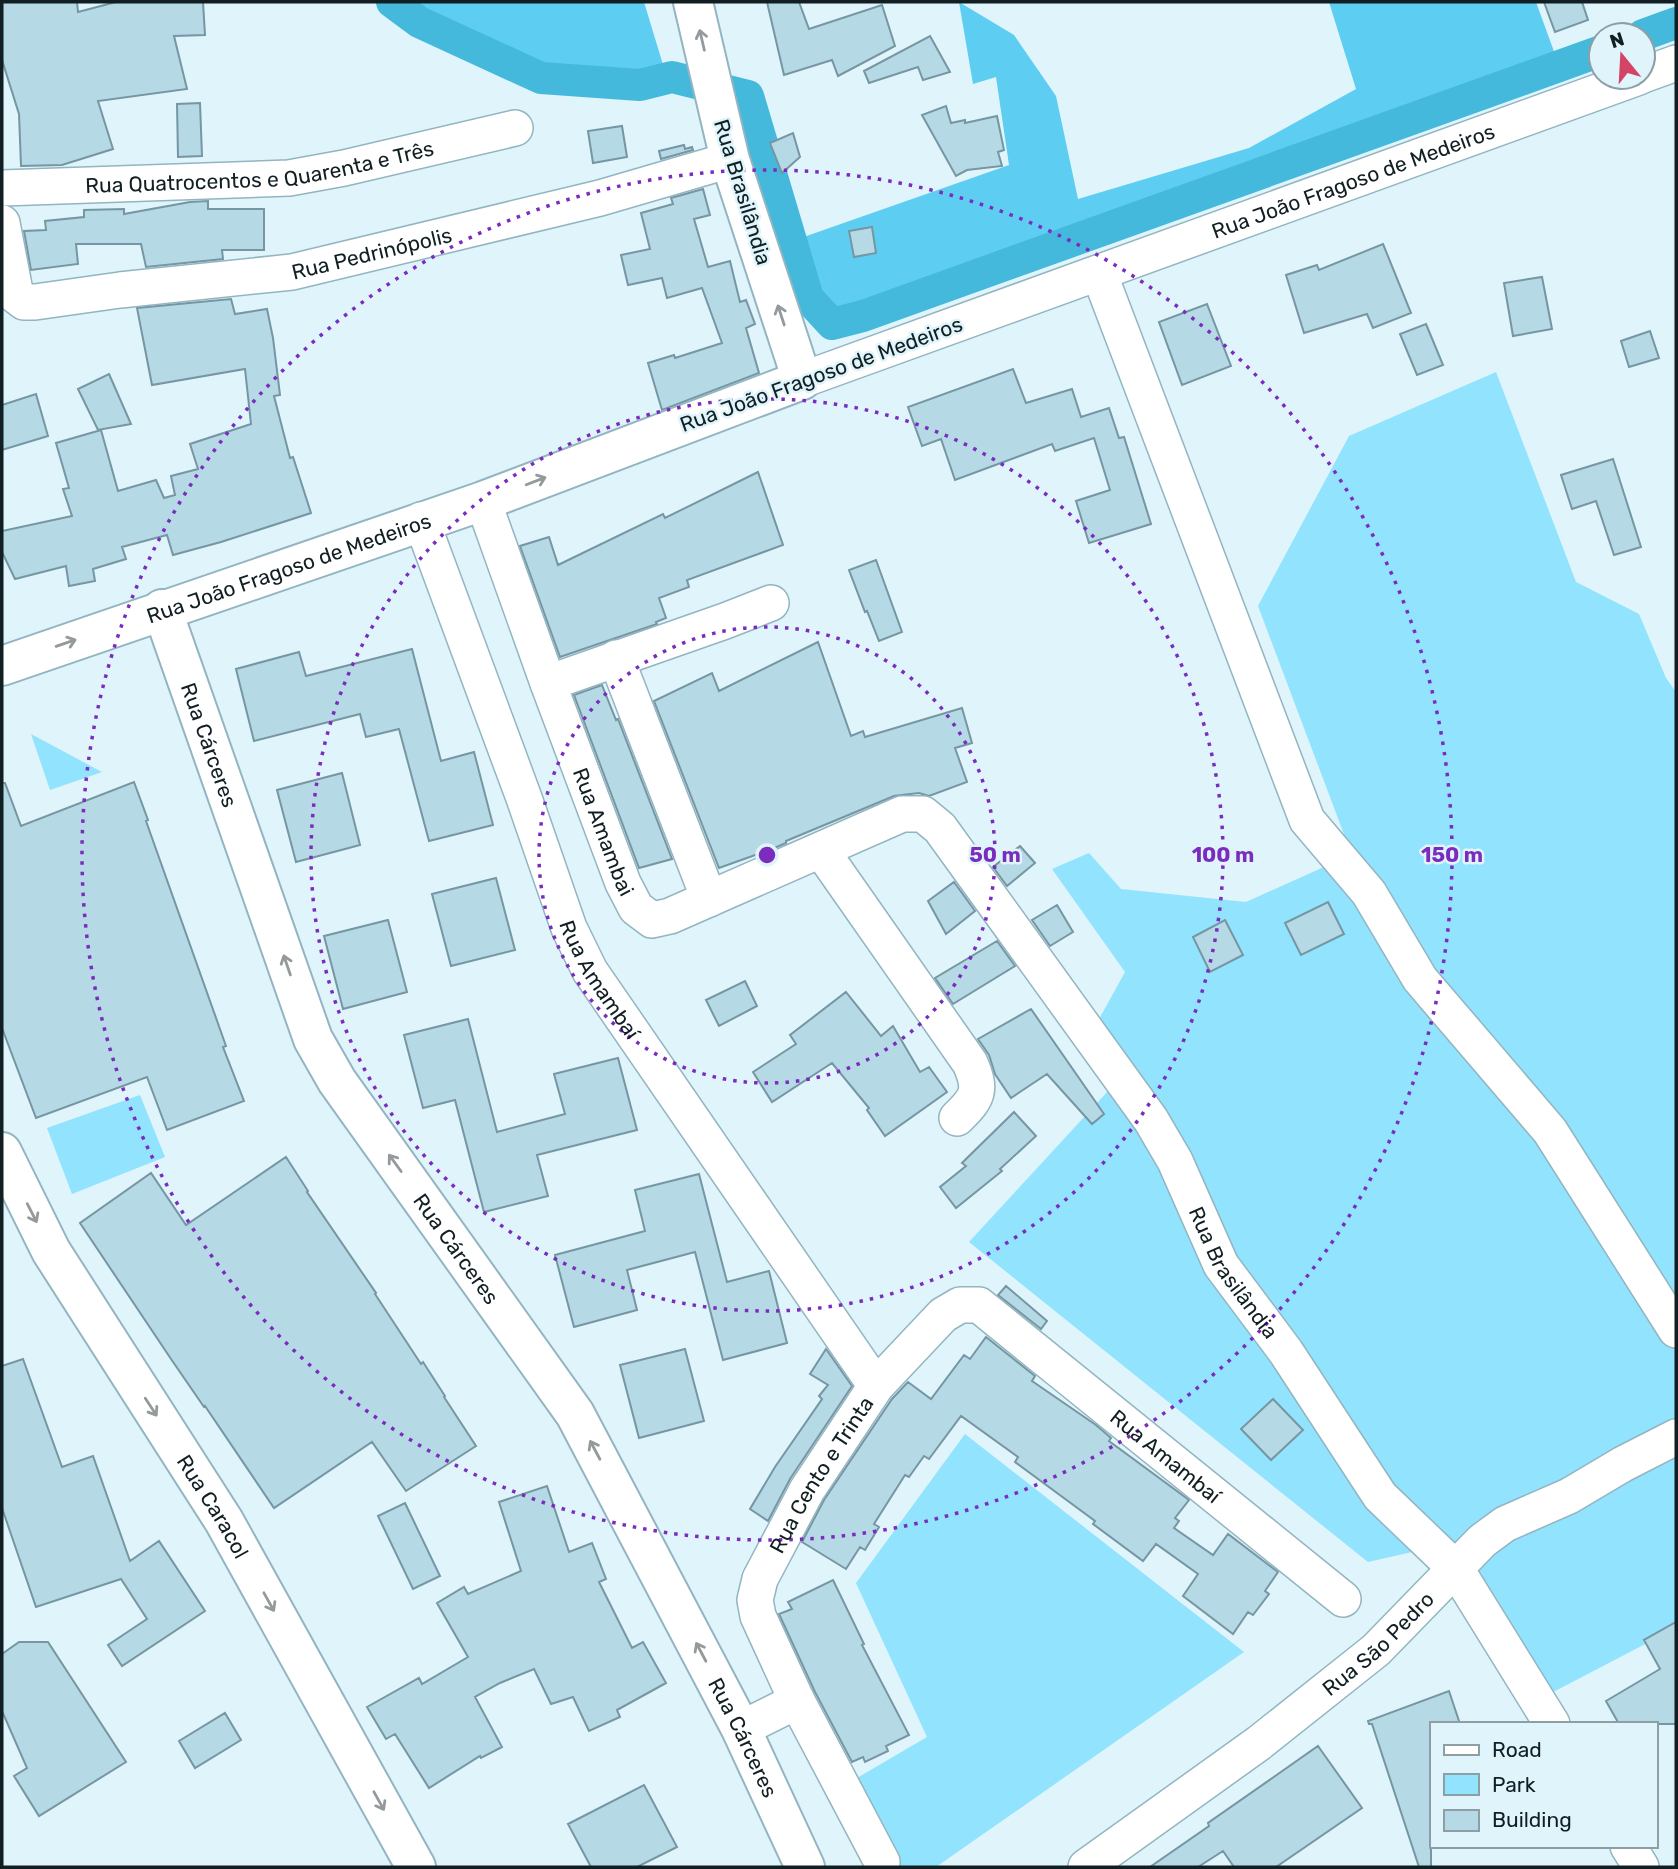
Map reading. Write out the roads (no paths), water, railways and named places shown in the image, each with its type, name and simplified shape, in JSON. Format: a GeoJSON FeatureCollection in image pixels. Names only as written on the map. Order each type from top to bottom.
{"type":"FeatureCollection","features":[{"type":"Feature","properties":{"kind":"street","name":"Rua Brasilândia"},"geometry":{"type":"LineString","coordinates":[[693,2],[726,142],[802,380]]}},
{"type":"Feature","properties":{"kind":"street","name":"Rua João Fragoso de Medeiros"},"geometry":{"type":"LineString","coordinates":[[1657,70],[1676,63]]}},
{"type":"Feature","properties":{"kind":"street","name":"Rua João Fragoso de Medeiros"},"geometry":{"type":"LineString","coordinates":[[2,666],[421,520],[483,501],[802,380],[1600,91]]}},
{"type":"Feature","properties":{"kind":"street","name":"Rua Quatrocentos e Quarenta e Três"},"geometry":{"type":"LineString","coordinates":[[2,188],[289,177],[344,168],[515,128]]}},
{"type":"Feature","properties":{"kind":"street","name":"Rua Pedrinópolis"},"geometry":{"type":"LineString","coordinates":[[2,223],[14,289],[19,300],[35,302],[292,272],[600,198],[726,142]]}},
{"type":"Feature","properties":{"kind":"street"},"geometry":{"type":"LineString","coordinates":[[1099,273],[1307,820],[1369,893],[1420,979],[1550,1131],[1676,1330]]}},
{"type":"Feature","properties":{"kind":"street","name":"Rua Amambai"},"geometry":{"type":"LineString","coordinates":[[483,501],[548,683],[636,908],[652,919],[670,916],[902,814],[923,814]]}},
{"type":"Feature","properties":{"kind":"street","name":"Rua Amambaí"},"geometry":{"type":"LineString","coordinates":[[421,520],[569,928],[590,971],[876,1386]]}},
{"type":"Feature","properties":{"kind":"street"},"geometry":{"type":"LineString","coordinates":[[548,683],[771,603]]}},
{"type":"Feature","properties":{"kind":"street","name":"Rua Cárceres"},"geometry":{"type":"LineString","coordinates":[[162,609],[313,1039],[337,1081],[575,1414],[741,1729],[805,1867]]}},
{"type":"Feature","properties":{"kind":"street"},"geometry":{"type":"LineString","coordinates":[[616,658],[709,899]]}},
{"type":"Feature","properties":{"kind":"street","name":"Rua Brasilândia"},"geometry":{"type":"LineString","coordinates":[[923,814],[940,828],[1152,1120],[1175,1161],[1221,1265],[1286,1352],[1380,1496],[1456,1569],[1551,1722]]}},
{"type":"Feature","properties":{"kind":"street"},"geometry":{"type":"LineString","coordinates":[[821,850],[970,1063],[978,1089],[973,1102],[957,1118]]}},
{"type":"Feature","properties":{"kind":"street","name":"Rua Caracol"},"geometry":{"type":"LineString","coordinates":[[2,1152],[51,1251],[224,1521],[416,1867]]}},
{"type":"Feature","properties":{"kind":"street","name":"Rua Cento e Trinta"},"geometry":{"type":"LineString","coordinates":[[882,1862],[797,1701],[758,1616],[755,1600],[760,1578],[807,1490],[876,1386],[943,1315],[960,1306],[979,1305],[989,1313]]}},
{"type":"Feature","properties":{"kind":"street","name":"Rua Amambaí"},"geometry":{"type":"LineString","coordinates":[[989,1313],[1343,1599]]}},
{"type":"Feature","properties":{"kind":"street","name":"Rua São Pedro"},"geometry":{"type":"LineString","coordinates":[[1086,1867],[1259,1743],[1376,1650],[1482,1541],[1505,1524],[1569,1496],[1676,1437]]}},
{"type":"Feature","properties":{"kind":"street"},"geometry":{"type":"LineString","coordinates":[[741,1729],[797,1701]]}},
{"type":"Feature","properties":{"kind":"street"},"geometry":{"type":"LineString","coordinates":[[1629,1848],[1641,1867]]}},
{"type":"Feature","properties":{"kind":"waterway"},"geometry":{"type":"LineString","coordinates":[[392,2],[419,22],[541,78],[640,85],[672,77],[748,96],[808,298],[832,324],[863,316],[1587,56]]}},
{"type":"Feature","properties":{"kind":"waterway"},"geometry":{"type":"LineString","coordinates":[[1657,30],[1676,23]]}}]}
